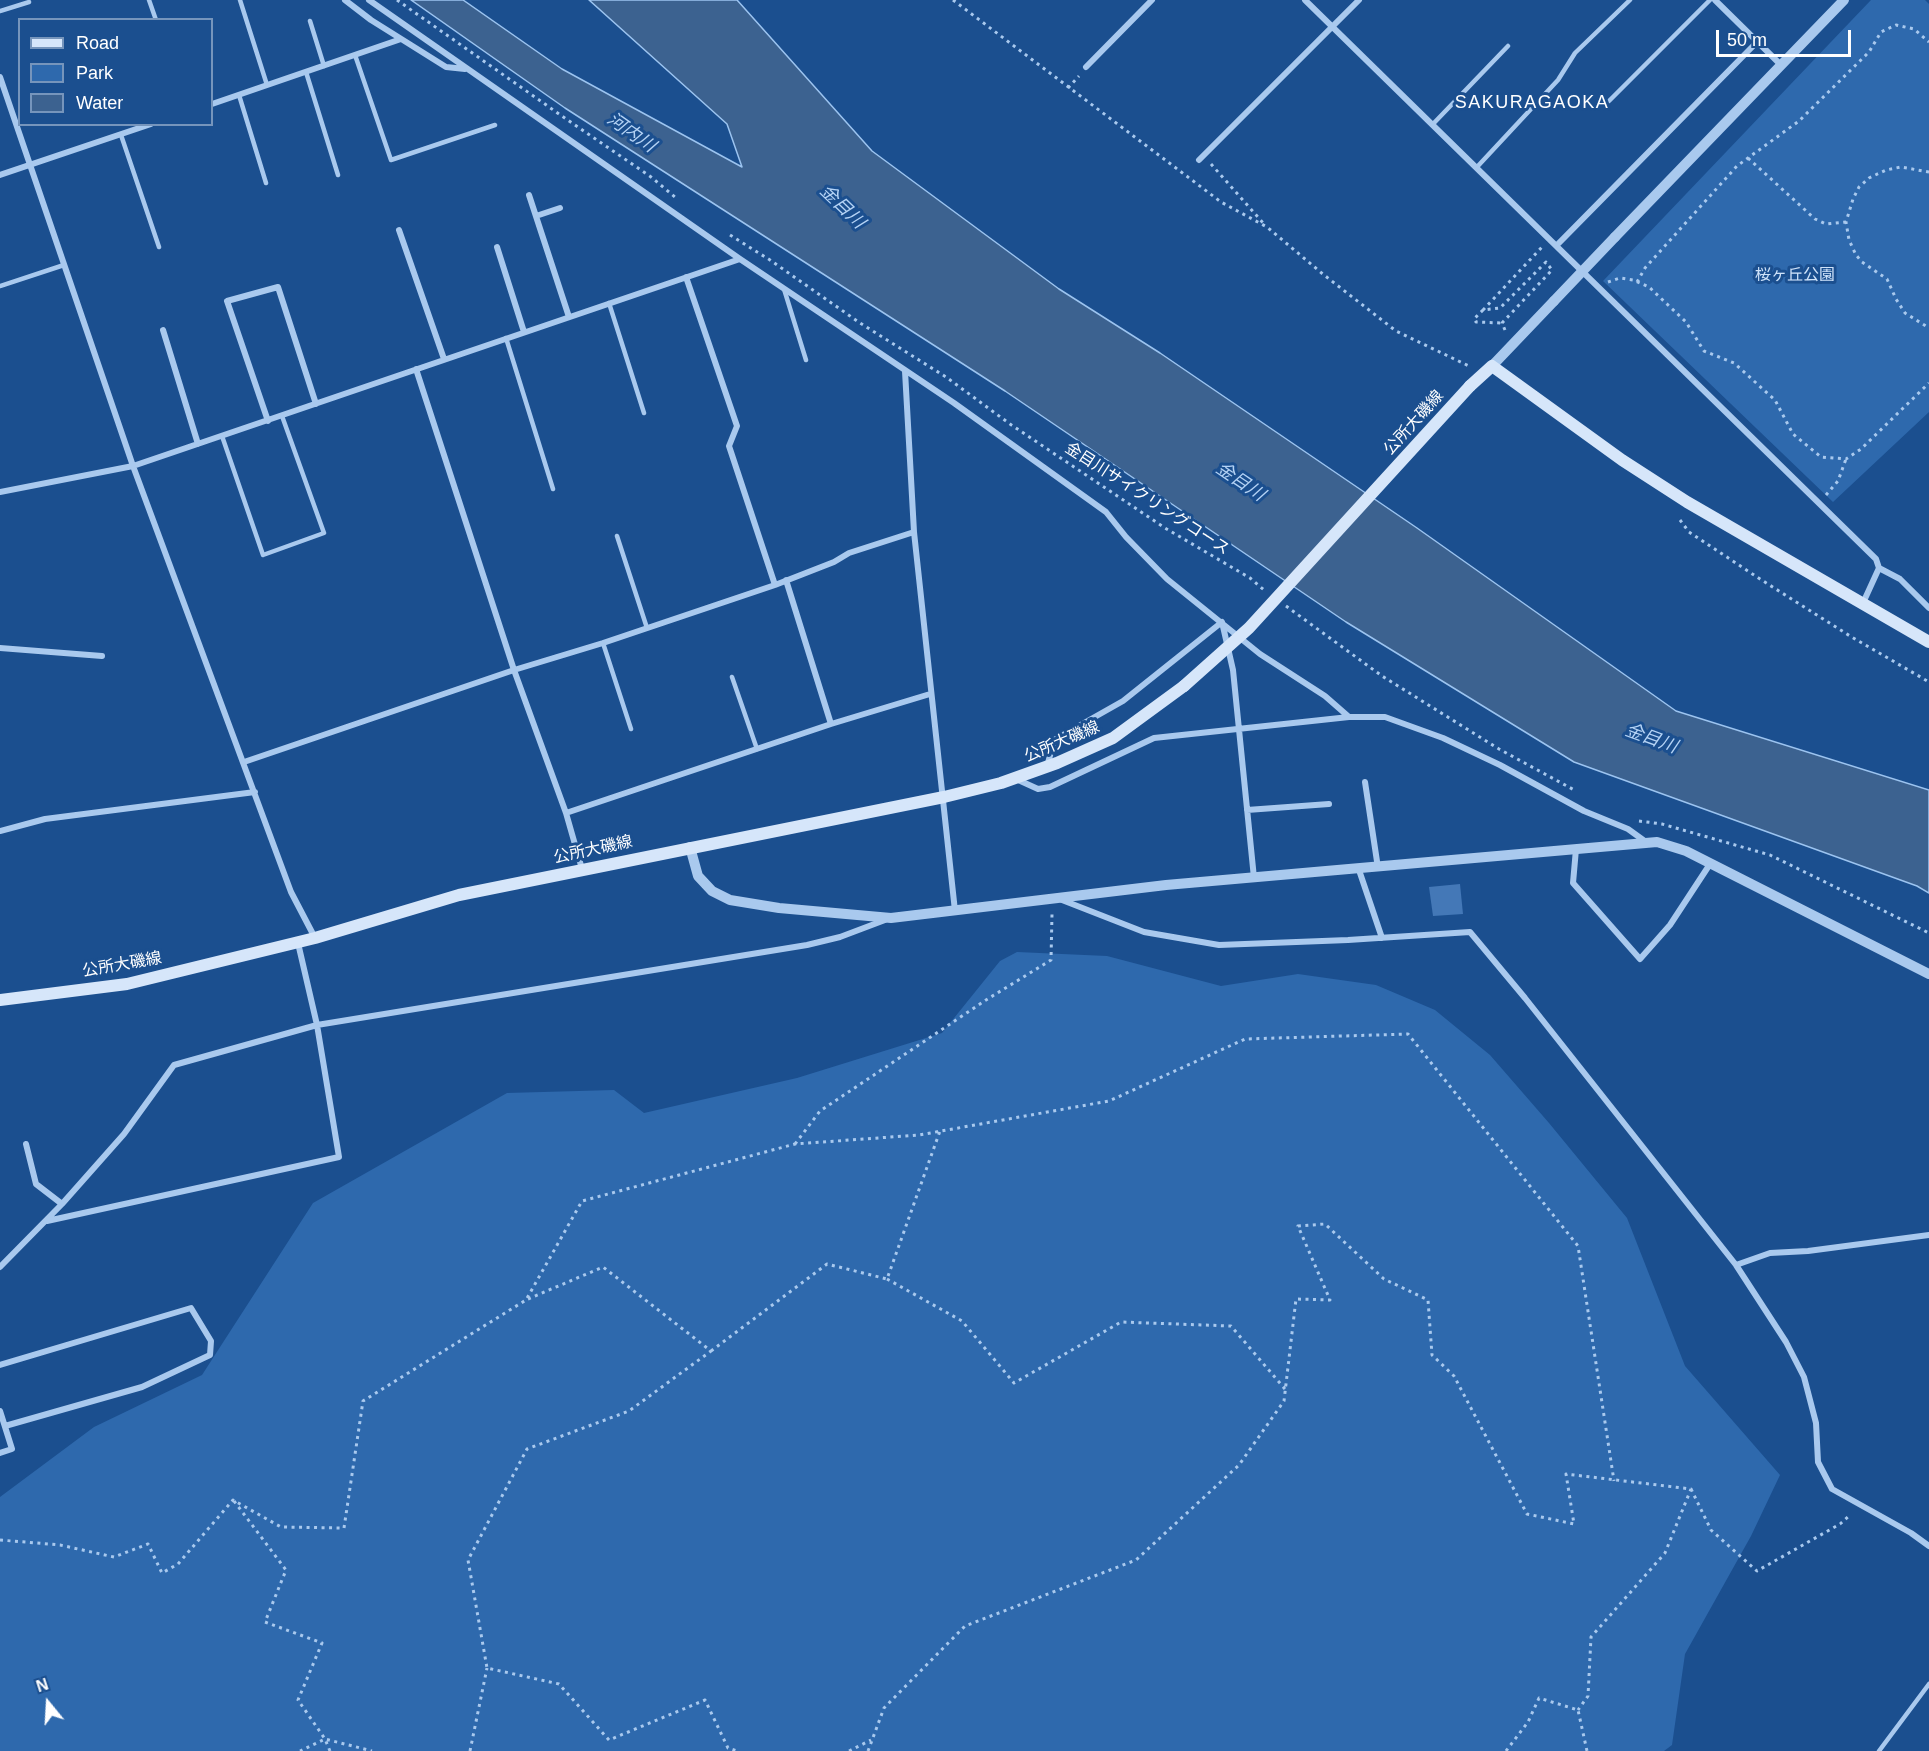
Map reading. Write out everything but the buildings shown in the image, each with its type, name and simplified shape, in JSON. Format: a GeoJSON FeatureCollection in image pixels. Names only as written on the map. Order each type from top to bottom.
{"type":"FeatureCollection","features":[{"type":"Feature","properties":{"kind":"main road","name":"公所大磯線"},"geometry":{"type":"LineString","coordinates":[[0,1000],[127,984],[315,938],[459,895],[944,797],[1015,779],[1047,767],[1113,738],[1184,686],[1249,628],[1470,386],[1492,366]]}},
{"type":"Feature","properties":{"kind":"main road"},"geometry":{"type":"LineString","coordinates":[[1492,366],[1622,460],[1687,502],[1929,642]]}},
{"type":"Feature","properties":{"kind":"street"},"geometry":{"type":"LineString","coordinates":[[345,0],[371,20],[446,67],[467,69]]}},
{"type":"Feature","properties":{"kind":"street"},"geometry":{"type":"LineString","coordinates":[[369,0],[740,259],[954,404],[1106,512],[1126,537],[1167,579],[1260,654],[1325,696],[1350,717]]}},
{"type":"Feature","properties":{"kind":"street"},"geometry":{"type":"LineString","coordinates":[[1086,67],[1152,0]]}},
{"type":"Feature","properties":{"kind":"street"},"geometry":{"type":"LineString","coordinates":[[1305,0],[1876,559],[1879,568],[1863,603]]}},
{"type":"Feature","properties":{"kind":"street"},"geometry":{"type":"LineString","coordinates":[[1201,158],[1359,0]]}},
{"type":"Feature","properties":{"kind":"street"},"geometry":{"type":"LineString","coordinates":[[1715,0],[1781,64]]}},
{"type":"Feature","properties":{"kind":"street"},"geometry":{"type":"LineString","coordinates":[[1492,366],[1844,0]]}},
{"type":"Feature","properties":{"kind":"street"},"geometry":{"type":"LineString","coordinates":[[213,104],[401,39]]}},
{"type":"Feature","properties":{"kind":"street"},"geometry":{"type":"LineString","coordinates":[[1557,245],[1757,42]]}},
{"type":"Feature","properties":{"kind":"street"},"geometry":{"type":"LineString","coordinates":[[0,77],[134,466],[291,892],[315,938]]}},
{"type":"Feature","properties":{"kind":"street"},"geometry":{"type":"LineString","coordinates":[[0,175],[121,135],[137,127]]}},
{"type":"Feature","properties":{"kind":"street"},"geometry":{"type":"LineString","coordinates":[[529,195],[569,317]]}},
{"type":"Feature","properties":{"kind":"street"},"geometry":{"type":"LineString","coordinates":[[536,216],[560,208]]}},
{"type":"Feature","properties":{"kind":"street"},"geometry":{"type":"LineString","coordinates":[[399,230],[444,359]]}},
{"type":"Feature","properties":{"kind":"street"},"geometry":{"type":"LineString","coordinates":[[497,247],[524,332]]}},
{"type":"Feature","properties":{"kind":"street"},"geometry":{"type":"LineString","coordinates":[[0,492],[134,466],[740,259]]}},
{"type":"Feature","properties":{"kind":"street"},"geometry":{"type":"LineString","coordinates":[[686,278],[737,426],[729,446],[775,585]]}},
{"type":"Feature","properties":{"kind":"street"},"geometry":{"type":"LineString","coordinates":[[268,421],[227,301],[278,286],[316,404]]}},
{"type":"Feature","properties":{"kind":"street"},"geometry":{"type":"LineString","coordinates":[[163,330],[198,444]]}},
{"type":"Feature","properties":{"kind":"street"},"geometry":{"type":"LineString","coordinates":[[416,369],[514,670],[566,813],[582,869]]}},
{"type":"Feature","properties":{"kind":"street"},"geometry":{"type":"LineString","coordinates":[[905,371],[914,532],[955,911]]}},
{"type":"Feature","properties":{"kind":"street"},"geometry":{"type":"LineString","coordinates":[[244,762],[514,670],[603,643],[775,585],[834,562],[849,553],[914,532]]}},
{"type":"Feature","properties":{"kind":"street"},"geometry":{"type":"LineString","coordinates":[[1879,568],[1900,579],[1929,608]]}},
{"type":"Feature","properties":{"kind":"street"},"geometry":{"type":"LineString","coordinates":[[786,580],[831,724]]}},
{"type":"Feature","properties":{"kind":"street"},"geometry":{"type":"LineString","coordinates":[[1222,622],[1233,670],[1254,878]]}},
{"type":"Feature","properties":{"kind":"street"},"geometry":{"type":"LineString","coordinates":[[1047,767],[1054,740],[1123,701],[1222,622]]}},
{"type":"Feature","properties":{"kind":"street"},"geometry":{"type":"LineString","coordinates":[[0,648],[102,656]]}},
{"type":"Feature","properties":{"kind":"street"},"geometry":{"type":"LineString","coordinates":[[566,813],[831,724],[930,694]]}},
{"type":"Feature","properties":{"kind":"street"},"geometry":{"type":"LineString","coordinates":[[1015,779],[1038,789],[1050,787],[1154,738],[1350,717],[1385,717],[1443,738],[1500,765],[1576,807],[1628,829],[1646,842]]}},
{"type":"Feature","properties":{"kind":"street"},"geometry":{"type":"LineString","coordinates":[[1365,782],[1378,868]]}},
{"type":"Feature","properties":{"kind":"street"},"geometry":{"type":"LineString","coordinates":[[0,831],[45,819],[255,792]]}},
{"type":"Feature","properties":{"kind":"street"},"geometry":{"type":"LineString","coordinates":[[1247,810],[1329,804]]}},
{"type":"Feature","properties":{"kind":"street"},"geometry":{"type":"LineString","coordinates":[[690,847],[698,876],[712,891],[730,900],[779,908],[891,918],[1166,885],[1359,870],[1646,842],[1677,847],[1929,974]]}},
{"type":"Feature","properties":{"kind":"street"},"geometry":{"type":"LineString","coordinates":[[1576,849],[1572,883],[1640,959],[1670,925],[1710,864]]}},
{"type":"Feature","properties":{"kind":"street"},"geometry":{"type":"LineString","coordinates":[[1359,870],[1382,938]]}},
{"type":"Feature","properties":{"kind":"street"},"geometry":{"type":"LineString","coordinates":[[1056,899],[1144,932],[1219,945],[1470,932],[1736,1265],[1786,1341],[1803,1377],[1816,1423],[1818,1462],[1832,1489],[1911,1533],[1929,1546]]}},
{"type":"Feature","properties":{"kind":"street"},"geometry":{"type":"LineString","coordinates":[[0,1267],[62,1204],[124,1134],[174,1065],[317,1025],[807,945],[840,937],[891,918]]}},
{"type":"Feature","properties":{"kind":"street"},"geometry":{"type":"LineString","coordinates":[[45,1221],[339,1157],[317,1025],[298,942]]}},
{"type":"Feature","properties":{"kind":"street"},"geometry":{"type":"LineString","coordinates":[[26,1144],[36,1184],[62,1204]]}},
{"type":"Feature","properties":{"kind":"street"},"geometry":{"type":"LineString","coordinates":[[1736,1265],[1770,1253],[1808,1251],[1929,1235]]}},
{"type":"Feature","properties":{"kind":"street"},"geometry":{"type":"LineString","coordinates":[[0,1365],[191,1308],[211,1341],[210,1355],[142,1387],[4,1426]]}},
{"type":"Feature","properties":{"kind":"street"},"geometry":{"type":"LineString","coordinates":[[0,1411],[12,1449],[0,1452]]}},
{"type":"Feature","properties":{"kind":"lane"},"geometry":{"type":"LineString","coordinates":[[149,0],[155,18]]}},
{"type":"Feature","properties":{"kind":"lane"},"geometry":{"type":"LineString","coordinates":[[240,0],[267,85]]}},
{"type":"Feature","properties":{"kind":"lane"},"geometry":{"type":"LineString","coordinates":[[1477,167],[1558,80],[1575,53],[1630,0]]}},
{"type":"Feature","properties":{"kind":"lane"},"geometry":{"type":"LineString","coordinates":[[1609,101],[1710,0]]}},
{"type":"Feature","properties":{"kind":"lane"},"geometry":{"type":"LineString","coordinates":[[0,10],[29,2]]}},
{"type":"Feature","properties":{"kind":"lane"},"geometry":{"type":"LineString","coordinates":[[310,21],[324,66]]}},
{"type":"Feature","properties":{"kind":"lane"},"geometry":{"type":"LineString","coordinates":[[1433,124],[1508,46]]}},
{"type":"Feature","properties":{"kind":"lane"},"geometry":{"type":"LineString","coordinates":[[355,55],[391,160],[495,125]]}},
{"type":"Feature","properties":{"kind":"lane"},"geometry":{"type":"LineString","coordinates":[[306,72],[338,175]]}},
{"type":"Feature","properties":{"kind":"lane"},"geometry":{"type":"LineString","coordinates":[[239,95],[266,183]]}},
{"type":"Feature","properties":{"kind":"lane"},"geometry":{"type":"LineString","coordinates":[[121,135],[159,247]]}},
{"type":"Feature","properties":{"kind":"lane"},"geometry":{"type":"LineString","coordinates":[[0,286],[64,265]]}},
{"type":"Feature","properties":{"kind":"lane"},"geometry":{"type":"LineString","coordinates":[[783,287],[806,360]]}},
{"type":"Feature","properties":{"kind":"lane"},"geometry":{"type":"LineString","coordinates":[[609,303],[644,412]]}},
{"type":"Feature","properties":{"kind":"lane"},"geometry":{"type":"LineString","coordinates":[[506,338],[553,489]]}},
{"type":"Feature","properties":{"kind":"lane"},"geometry":{"type":"LineString","coordinates":[[222,436],[263,555],[324,533],[282,416]]}},
{"type":"Feature","properties":{"kind":"lane"},"geometry":{"type":"LineString","coordinates":[[617,536],[647,628]]}},
{"type":"Feature","properties":{"kind":"lane"},"geometry":{"type":"LineString","coordinates":[[603,643],[632,729]]}},
{"type":"Feature","properties":{"kind":"lane"},"geometry":{"type":"LineString","coordinates":[[732,677],[757,749]]}},
{"type":"Feature","properties":{"kind":"lane"},"geometry":{"type":"LineString","coordinates":[[1878,1751],[1929,1684]]}},
{"type":"Feature","properties":{"kind":"path"},"geometry":{"type":"LineString","coordinates":[[397,0],[651,177],[677,198]]}},
{"type":"Feature","properties":{"kind":"path"},"geometry":{"type":"LineString","coordinates":[[953,0],[1221,202],[1267,227]]}},
{"type":"Feature","properties":{"kind":"path"},"geometry":{"type":"LineString","coordinates":[[1637,282],[1645,268],[1737,166],[1799,121],[1869,52],[1881,32],[1896,25],[1914,29],[1929,42]]}},
{"type":"Feature","properties":{"kind":"path"},"geometry":{"type":"LineString","coordinates":[[1068,88],[1086,67]]}},
{"type":"Feature","properties":{"kind":"path"},"geometry":{"type":"LineString","coordinates":[[1201,158],[1267,227],[1324,275],[1396,331],[1468,366]]}},
{"type":"Feature","properties":{"kind":"path"},"geometry":{"type":"LineString","coordinates":[[1748,158],[1815,219],[1826,225],[1846,222]]}},
{"type":"Feature","properties":{"kind":"path"},"geometry":{"type":"LineString","coordinates":[[1929,172],[1901,166],[1869,178],[1859,187],[1846,222],[1849,240],[1856,255],[1887,279],[1905,313],[1929,328]]}},
{"type":"Feature","properties":{"kind":"path","name":"金目川サイクリングコース"},"geometry":{"type":"LineString","coordinates":[[722,230],[770,260],[860,323],[946,377],[1010,424],[1164,528],[1250,578],[1265,591]]}},
{"type":"Feature","properties":{"kind":"path"},"geometry":{"type":"LineString","coordinates":[[1483,310],[1500,308],[1546,262],[1552,270],[1502,323],[1476,322],[1474,319],[1543,246]]}},
{"type":"Feature","properties":{"kind":"path"},"geometry":{"type":"LineString","coordinates":[[1600,289],[1606,283],[1620,278],[1649,287],[1686,322],[1704,351],[1734,363],[1775,400],[1793,434],[1804,445],[1821,457],[1846,459]]}},
{"type":"Feature","properties":{"kind":"path"},"geometry":{"type":"LineString","coordinates":[[1502,323],[1505,330]]}},
{"type":"Feature","properties":{"kind":"path"},"geometry":{"type":"LineString","coordinates":[[1819,504],[1838,481],[1846,459],[1869,442],[1929,383]]}},
{"type":"Feature","properties":{"kind":"path"},"geometry":{"type":"LineString","coordinates":[[1680,520],[1689,532],[1760,579],[1850,636],[1929,682]]}},
{"type":"Feature","properties":{"kind":"path"},"geometry":{"type":"LineString","coordinates":[[1281,603],[1382,676],[1499,749],[1578,792]]}},
{"type":"Feature","properties":{"kind":"path"},"geometry":{"type":"LineString","coordinates":[[1632,819],[1673,827],[1770,855],[1929,933]]}},
{"type":"Feature","properties":{"kind":"path"},"geometry":{"type":"LineString","coordinates":[[795,1144],[820,1112],[986,1000],[1051,960],[1056,899]]}},
{"type":"Feature","properties":{"kind":"path"},"geometry":{"type":"LineString","coordinates":[[526,1300],[582,1201],[795,1144],[919,1135],[1109,1101],[1245,1039],[1408,1034],[1578,1246],[1614,1480]]}},
{"type":"Feature","properties":{"kind":"path"},"geometry":{"type":"LineString","coordinates":[[887,1279],[940,1131]]}},
{"type":"Feature","properties":{"kind":"path"},"geometry":{"type":"LineString","coordinates":[[868,1751],[884,1708],[965,1626],[1136,1560],[1239,1465],[1284,1401],[1296,1299],[1330,1300],[1298,1226],[1324,1224],[1384,1279],[1428,1300],[1432,1355],[1454,1376],[1527,1514],[1574,1524],[1566,1474],[1691,1489]]}},
{"type":"Feature","properties":{"kind":"path"},"geometry":{"type":"LineString","coordinates":[[470,1751],[488,1668],[468,1560],[527,1449],[628,1411],[827,1264],[887,1279],[962,1321],[1014,1383],[1120,1322],[1231,1326],[1285,1389]]}},
{"type":"Feature","properties":{"kind":"path"},"geometry":{"type":"LineString","coordinates":[[232,1500],[282,1527],[344,1528],[363,1401],[526,1300],[603,1267],[711,1351]]}},
{"type":"Feature","properties":{"kind":"path"},"geometry":{"type":"LineString","coordinates":[[1691,1489],[1711,1530],[1757,1571],[1840,1524],[1861,1505]]}},
{"type":"Feature","properties":{"kind":"path"},"geometry":{"type":"LineString","coordinates":[[1587,1751],[1578,1710],[1588,1696],[1591,1637],[1665,1553],[1691,1489]]}},
{"type":"Feature","properties":{"kind":"path"},"geometry":{"type":"LineString","coordinates":[[0,1540],[60,1545],[114,1557],[148,1544],[162,1573],[178,1564],[232,1500]]}},
{"type":"Feature","properties":{"kind":"path"},"geometry":{"type":"LineString","coordinates":[[232,1500],[285,1570],[265,1622],[322,1643],[298,1700],[325,1739],[330,1751]]}},
{"type":"Feature","properties":{"kind":"path"},"geometry":{"type":"LineString","coordinates":[[488,1668],[559,1684],[609,1740],[705,1700],[728,1748],[737,1751]]}},
{"type":"Feature","properties":{"kind":"path"},"geometry":{"type":"LineString","coordinates":[[1506,1751],[1528,1722],[1539,1698],[1578,1710]]}},
{"type":"Feature","properties":{"kind":"path"},"geometry":{"type":"LineString","coordinates":[[300,1751],[325,1739],[372,1751]]}},
{"type":"Feature","properties":{"kind":"path"},"geometry":{"type":"LineString","coordinates":[[849,1751],[872,1740]]}},
{"type":"Feature","properties":{"kind":"green space","name":"桜ヶ丘公園"},"geometry":{"type":"Polygon","coordinates":[[[1871,0],[1925,0],[1929,4],[1929,412],[1833,502],[1603,281],[1871,0]]]}},
{"type":"Feature","properties":{"kind":"green space"},"geometry":{"type":"Polygon","coordinates":[[[1017,952],[1107,956],[1221,986],[1298,974],[1376,985],[1435,1010],[1490,1055],[1549,1123],[1627,1218],[1685,1366],[1780,1475],[1751,1536],[1685,1654],[1672,1745],[1664,1751],[0,1751],[0,1497],[94,1427],[202,1375],[313,1203],[507,1093],[614,1090],[644,1113],[797,1078],[942,1033],[1000,961],[1017,952]]]}},
{"type":"Feature","properties":{"kind":"water"},"geometry":{"type":"Polygon","coordinates":[[[411,0],[463,0],[562,69],[742,167],[727,124],[589,0],[737,0],[872,151],[1059,289],[1160,353],[1417,528],[1676,711],[1929,790],[1929,893],[1917,886],[1574,762],[1346,622],[1005,391],[565,108],[411,0]]]}},
{"type":"Feature","properties":{"kind":"district","name":"SAKURAGAOKA"},"geometry":{"type":"Point","coordinates":[1532,103]}},
{"type":"Feature","properties":{"kind":"water label","name":"河内川"},"geometry":{"type":"Point","coordinates":[631,133]}},
{"type":"Feature","properties":{"kind":"water label","name":"金目川"},"geometry":{"type":"Point","coordinates":[842,207]}},
{"type":"Feature","properties":{"kind":"water label","name":"金目川"},"geometry":{"type":"Point","coordinates":[1240,482]}},
{"type":"Feature","properties":{"kind":"water label","name":"金目川"},"geometry":{"type":"Point","coordinates":[1651,739]}}]}
